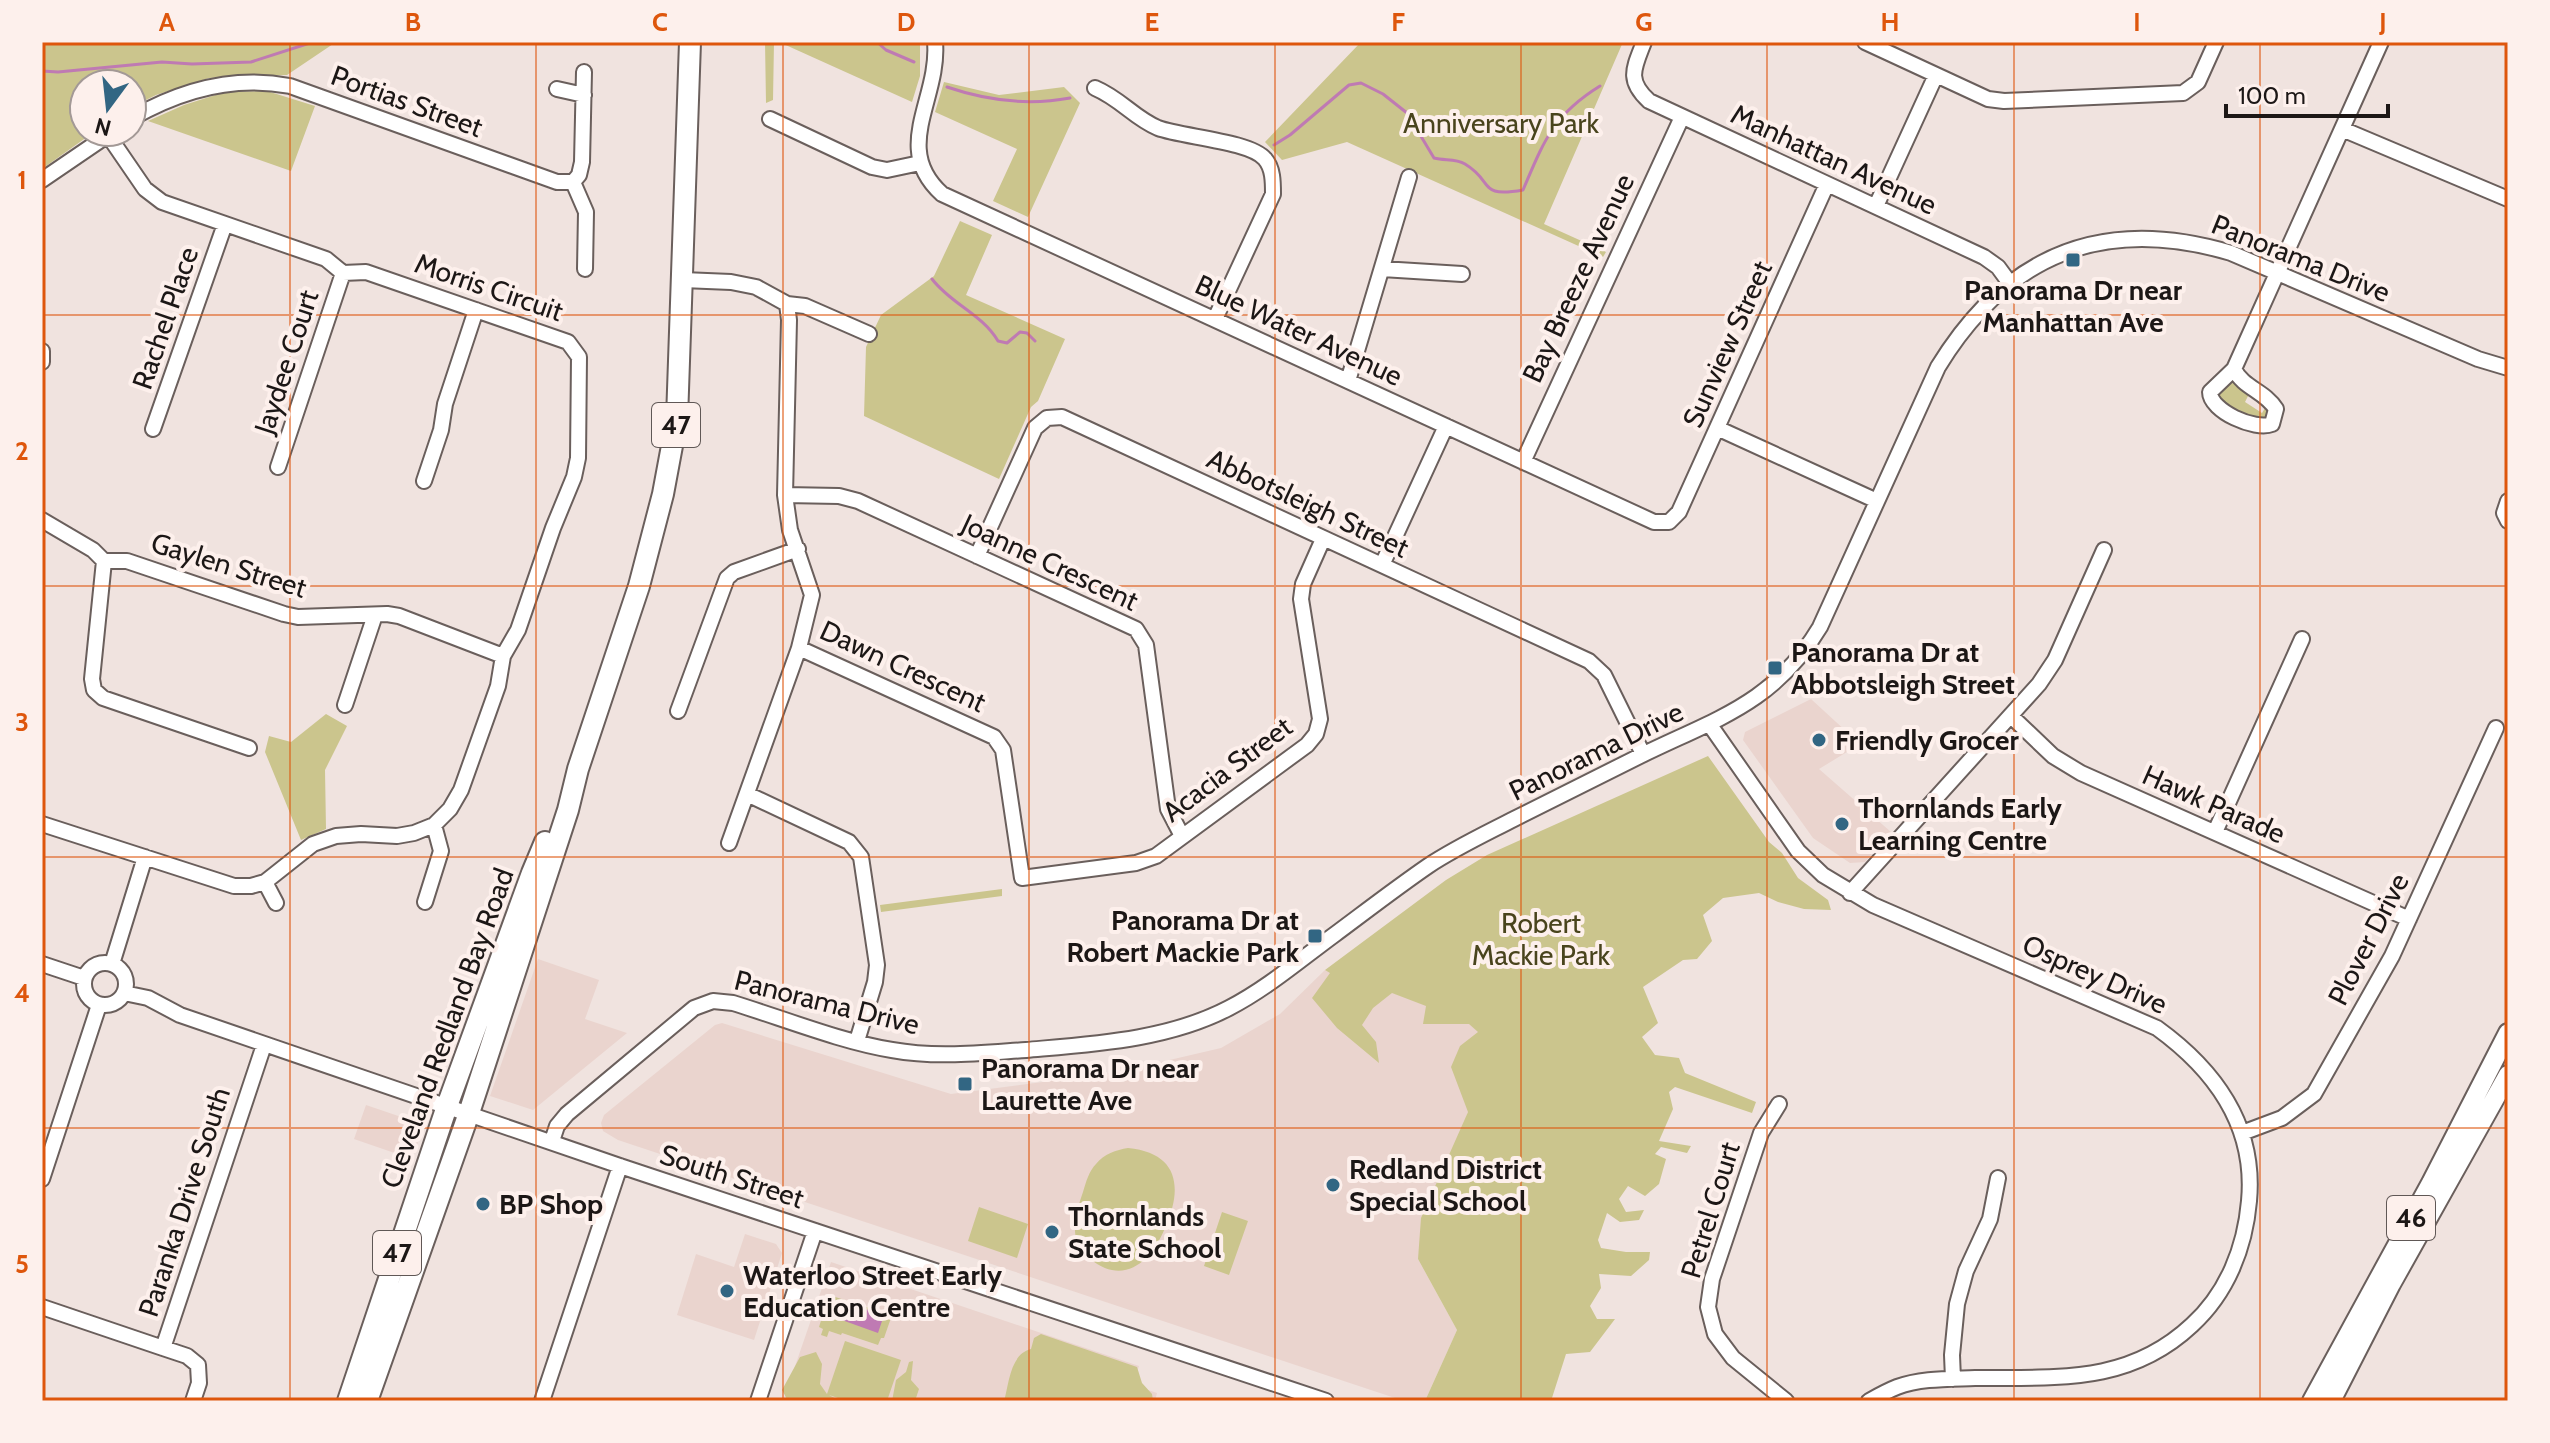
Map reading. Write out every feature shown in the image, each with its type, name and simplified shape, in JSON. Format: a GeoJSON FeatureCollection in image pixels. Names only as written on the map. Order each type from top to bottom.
{"type":"FeatureCollection","features":[{"type":"Feature","properties":{"kind":"highway","name":"Cleveland Redland Bay Road"},"geometry":{"type":"LineString","coordinates":[[367,1401],[469,1113],[568,810],[578,769],[639,586],[663,494],[677,419],[688,42]]}},
{"type":"Feature","properties":{"kind":"highway","name":"Cleveland Redland Bay Road"},"geometry":{"type":"LineString","coordinates":[[348,1401],[447,1106],[532,873],[578,769]]}},
{"type":"Feature","properties":{"kind":"main road","name":"46"},"geometry":{"type":"LineString","coordinates":[[2312,1401],[2431,1183],[2508,1033]]}},
{"type":"Feature","properties":{"kind":"main road","name":"46"},"geometry":{"type":"LineString","coordinates":[[2331,1401],[2397,1272],[2508,1075]]}},
{"type":"Feature","properties":{"kind":"street"},"geometry":{"type":"LineString","coordinates":[[770,119],[872,167],[895,169],[920,163],[918,136],[934,79],[935,42]]}},
{"type":"Feature","properties":{"kind":"street","name":"Manhattan Avenue"},"geometry":{"type":"LineString","coordinates":[[1644,42],[1635,65],[1635,86],[1649,101],[1984,257],[1998,267],[2009,282]]}},
{"type":"Feature","properties":{"kind":"street"},"geometry":{"type":"LineString","coordinates":[[1865,42],[1988,99],[2004,101],[2183,93],[2198,82],[2216,42]]}},
{"type":"Feature","properties":{"kind":"street"},"geometry":{"type":"LineString","coordinates":[[2234,369],[2239,380],[2271,400],[2276,409],[2272,424],[2258,427],[2215,407],[2210,400],[2210,392],[2234,369],[2381,42]]}},
{"type":"Feature","properties":{"kind":"street"},"geometry":{"type":"LineString","coordinates":[[584,72],[582,162],[579,175],[573,182],[586,212],[585,269]]}},
{"type":"Feature","properties":{"kind":"street"},"geometry":{"type":"LineString","coordinates":[[1876,206],[1936,75]]}},
{"type":"Feature","properties":{"kind":"street","name":"Portias Street"},"geometry":{"type":"LineString","coordinates":[[148,110],[170,98],[205,87],[267,82],[290,86],[557,182],[573,182]]}},
{"type":"Feature","properties":{"kind":"street"},"geometry":{"type":"LineString","coordinates":[[1095,88],[1115,97],[1138,117],[1159,128],[1251,150],[1265,158],[1272,175],[1273,194],[1215,319]]}},
{"type":"Feature","properties":{"kind":"street"},"geometry":{"type":"LineString","coordinates":[[557,89],[584,95]]}},
{"type":"Feature","properties":{"kind":"street","name":"Bay Breeze Avenue"},"geometry":{"type":"LineString","coordinates":[[1523,462],[1682,117]]}},
{"type":"Feature","properties":{"kind":"street"},"geometry":{"type":"LineString","coordinates":[[2342,129],[2508,199]]}},
{"type":"Feature","properties":{"kind":"street","name":"Morris Circuit"},"geometry":{"type":"LineString","coordinates":[[42,180],[88,148]]}},
{"type":"Feature","properties":{"kind":"street","name":"Morris Circuit"},"geometry":{"type":"LineString","coordinates":[[119,148],[145,189],[162,202],[326,259],[343,273],[366,272],[568,342],[579,357],[578,458],[574,477],[518,630],[503,656],[498,686],[461,790],[450,809],[434,825]]}},
{"type":"Feature","properties":{"kind":"street","name":"Blue Water Avenue"},"geometry":{"type":"LineString","coordinates":[[920,163],[929,182],[942,194],[1654,522],[1669,522]]}},
{"type":"Feature","properties":{"kind":"street"},"geometry":{"type":"LineString","coordinates":[[1348,381],[1409,177]]}},
{"type":"Feature","properties":{"kind":"street","name":"Sunview Street"},"geometry":{"type":"LineString","coordinates":[[1669,522],[1679,512],[1827,184]]}},
{"type":"Feature","properties":{"kind":"street","name":"Rachel Place"},"geometry":{"type":"LineString","coordinates":[[153,429],[225,224]]}},
{"type":"Feature","properties":{"kind":"street","name":"Panorama Drive"},"geometry":{"type":"LineString","coordinates":[[552,1141],[557,1126],[567,1114],[702,1004],[713,1001],[733,1003],[893,1051],[968,1055],[1075,1046],[1151,1035],[1228,1009],[1263,987],[1428,866],[1458,848],[1643,754],[1710,725],[1759,696],[1782,677],[1820,627],[1945,356],[1958,335],[2009,282],[2039,264],[2075,249],[2113,240],[2147,238],[2201,244],[2277,272],[2478,359],[2508,368]]}},
{"type":"Feature","properties":{"kind":"street"},"geometry":{"type":"LineString","coordinates":[[1382,269],[1462,274]]}},
{"type":"Feature","properties":{"kind":"street","name":"Jaydee Court"},"geometry":{"type":"LineString","coordinates":[[278,467],[343,273]]}},
{"type":"Feature","properties":{"kind":"street"},"geometry":{"type":"LineString","coordinates":[[683,280],[731,282],[756,287],[787,304],[805,306],[869,334]]}},
{"type":"Feature","properties":{"kind":"street","name":"Dawn Crescent"},"geometry":{"type":"LineString","coordinates":[[787,304],[785,495],[790,530],[812,595],[799,648],[994,737],[1003,750],[1022,878]]}},
{"type":"Feature","properties":{"kind":"street"},"geometry":{"type":"LineString","coordinates":[[424,481],[476,310]]}},
{"type":"Feature","properties":{"kind":"street"},"geometry":{"type":"LineString","coordinates":[[42,351],[42,362]]}},
{"type":"Feature","properties":{"kind":"street","name":"Abbotsleigh Street"},"geometry":{"type":"LineString","coordinates":[[977,556],[1035,428],[1047,418],[1062,417],[1597,666],[1643,754]]}},
{"type":"Feature","properties":{"kind":"street"},"geometry":{"type":"LineString","coordinates":[[1382,565],[1446,426]]}},
{"type":"Feature","properties":{"kind":"street"},"geometry":{"type":"LineString","coordinates":[[1717,428],[1877,501]]}},
{"type":"Feature","properties":{"kind":"street","name":"Joanne Crescent"},"geometry":{"type":"LineString","coordinates":[[785,495],[839,496],[858,501],[1136,629],[1146,645],[1168,809],[1182,836]]}},
{"type":"Feature","properties":{"kind":"street"},"geometry":{"type":"LineString","coordinates":[[2508,501],[2504,513],[2508,521]]}},
{"type":"Feature","properties":{"kind":"street","name":"Gaylen Street"},"geometry":{"type":"LineString","coordinates":[[42,520],[93,550],[104,561],[127,561],[298,617],[399,616],[503,656]]}},
{"type":"Feature","properties":{"kind":"street","name":"Acacia Street"},"geometry":{"type":"LineString","coordinates":[[1022,878],[1136,863],[1156,856],[1307,745],[1316,734],[1320,719],[1301,599],[1303,584],[1323,539]]}},
{"type":"Feature","properties":{"kind":"street"},"geometry":{"type":"LineString","coordinates":[[678,711],[727,578],[734,572],[798,549]]}},
{"type":"Feature","properties":{"kind":"street"},"geometry":{"type":"LineString","coordinates":[[1850,893],[2039,684],[2055,660],[2104,550]]}},
{"type":"Feature","properties":{"kind":"street"},"geometry":{"type":"LineString","coordinates":[[104,561],[92,679],[94,690],[103,698],[249,748]]}},
{"type":"Feature","properties":{"kind":"street"},"geometry":{"type":"LineString","coordinates":[[345,705],[375,615]]}},
{"type":"Feature","properties":{"kind":"street"},"geometry":{"type":"LineString","coordinates":[[2215,832],[2302,639]]}},
{"type":"Feature","properties":{"kind":"street"},"geometry":{"type":"LineString","coordinates":[[729,843],[799,648]]}},
{"type":"Feature","properties":{"kind":"street","name":"Hawk Parade"},"geometry":{"type":"LineString","coordinates":[[2011,716],[2053,756],[2081,773],[2409,919]]}},
{"type":"Feature","properties":{"kind":"street","name":"Osprey Drive"},"geometry":{"type":"LineString","coordinates":[[1710,725],[1798,851],[1823,875],[1850,893],[2157,1028],[2186,1049],[2211,1074],[2242,1133],[2250,1190],[2247,1224],[2238,1256],[2224,1287],[2204,1315],[2177,1340],[2147,1358],[2116,1370],[2087,1375],[1927,1380],[1898,1387],[1869,1401]]}},
{"type":"Feature","properties":{"kind":"street","name":"Plover Drive"},"geometry":{"type":"LineString","coordinates":[[2242,1133],[2282,1118],[2314,1094],[2392,956],[2496,728]]}},
{"type":"Feature","properties":{"kind":"street"},"geometry":{"type":"LineString","coordinates":[[747,794],[849,842],[861,857],[877,965],[857,1041]]}},
{"type":"Feature","properties":{"kind":"street"},"geometry":{"type":"LineString","coordinates":[[42,824],[234,886],[265,882],[313,844],[336,836],[397,836],[434,825],[441,851],[425,902]]}},
{"type":"Feature","properties":{"kind":"street"},"geometry":{"type":"LineString","coordinates":[[112,964],[145,857]]}},
{"type":"Feature","properties":{"kind":"street"},"geometry":{"type":"LineString","coordinates":[[265,882],[276,903]]}},
{"type":"Feature","properties":{"kind":"street"},"geometry":{"type":"LineString","coordinates":[[42,964],[84,978]]}},
{"type":"Feature","properties":{"kind":"street"},"geometry":{"type":"LineString","coordinates":[[112,964],[126,979],[124,993],[114,1004],[99,1005],[86,995],[84,978],[95,965],[112,964]]}},
{"type":"Feature","properties":{"kind":"street","name":"South Street"},"geometry":{"type":"LineString","coordinates":[[124,993],[141,996],[180,1015],[264,1045],[620,1166],[1326,1401]]}},
{"type":"Feature","properties":{"kind":"street"},"geometry":{"type":"LineString","coordinates":[[42,1179],[99,1005]]}},
{"type":"Feature","properties":{"kind":"street","name":"Paranka Drive South"},"geometry":{"type":"LineString","coordinates":[[193,1401],[199,1383],[198,1365],[187,1356],[163,1348],[264,1045]]}},
{"type":"Feature","properties":{"kind":"street","name":"Petrel Court"},"geometry":{"type":"LineString","coordinates":[[1779,1104],[1761,1133],[1712,1279],[1708,1307],[1715,1334],[1733,1358],[1786,1401]]}},
{"type":"Feature","properties":{"kind":"street"},"geometry":{"type":"LineString","coordinates":[[542,1401],[620,1166]]}},
{"type":"Feature","properties":{"kind":"street"},"geometry":{"type":"LineString","coordinates":[[1953,1379],[1957,1304],[1966,1271],[1990,1219],[1998,1178]]}},
{"type":"Feature","properties":{"kind":"street"},"geometry":{"type":"LineString","coordinates":[[758,1401],[815,1231]]}},
{"type":"Feature","properties":{"kind":"street"},"geometry":{"type":"LineString","coordinates":[[42,1307],[163,1348]]}},
{"type":"Feature","properties":{"kind":"shaded area"},"geometry":{"type":"Polygon","coordinates":[[[1811,699],[1860,744],[1819,769],[1891,832],[1865,862],[1850,863],[1813,838],[1743,740],[1745,732],[1811,699]]]}},
{"type":"Feature","properties":{"kind":"shaded area"},"geometry":{"type":"Polygon","coordinates":[[[538,959],[599,980],[585,1019],[627,1033],[533,1110],[490,1096],[538,959]]]}},
{"type":"Feature","properties":{"kind":"shaded area"},"geometry":{"type":"Polygon","coordinates":[[[1325,970],[1485,1024],[1468,1112],[1418,1259],[1457,1330],[1425,1401],[1404,1401],[618,1140],[603,1131],[601,1123],[604,1115],[715,1025],[722,1023],[951,1094],[1118,1072],[1221,1048],[1280,1014],[1325,970]]]}},
{"type":"Feature","properties":{"kind":"shaded area"},"geometry":{"type":"Polygon","coordinates":[[[366,1105],[416,1122],[422,1130],[412,1159],[354,1139],[366,1105]]]}},
{"type":"Feature","properties":{"kind":"shaded area","name":"Waterloo Street Early Education Centre"},"geometry":{"type":"Polygon","coordinates":[[[745,1234],[776,1244],[782,1253],[754,1340],[677,1315],[696,1254],[734,1267],[745,1234]]]}},
{"type":"Feature","properties":{"kind":"shaded area","name":"Thornlands State School"},"geometry":{"type":"Polygon","coordinates":[[[831,1262],[1139,1366],[1133,1385],[1157,1393],[1155,1401],[794,1401],[784,1398],[831,1262]]]}},
{"type":"Feature","properties":{"kind":"shaded area"},"geometry":{"type":"Polygon","coordinates":[[[844,1302],[884,1315],[878,1333],[839,1319],[844,1302]]]}},
{"type":"Feature","properties":{"kind":"green space"},"geometry":{"type":"Polygon","coordinates":[[[42,42],[336,42],[287,75],[209,78],[148,99],[148,68],[68,68],[68,148],[72,148],[42,169],[42,42]]]}},
{"type":"Feature","properties":{"kind":"green space"},"geometry":{"type":"Polygon","coordinates":[[[765,42],[774,42],[773,100],[766,103],[765,42]]]}},
{"type":"Feature","properties":{"kind":"green space"},"geometry":{"type":"Polygon","coordinates":[[[779,42],[920,42],[920,76],[912,102],[779,42]]]}},
{"type":"Feature","properties":{"kind":"green space","name":"Anniversary Park"},"geometry":{"type":"Polygon","coordinates":[[[1361,42],[1520,42],[1527,45],[1529,42],[1623,42],[1544,224],[1606,252],[1603,257],[1347,142],[1282,160],[1265,142],[1361,42]]]}},
{"type":"Feature","properties":{"kind":"green space"},"geometry":{"type":"Polygon","coordinates":[[[944,82],[999,95],[1064,87],[1080,103],[1028,217],[993,201],[1017,149],[935,112],[944,82]]]}},
{"type":"Feature","properties":{"kind":"green space"},"geometry":{"type":"Polygon","coordinates":[[[267,91],[315,106],[291,171],[148,121],[225,92],[267,91]]]}},
{"type":"Feature","properties":{"kind":"green space"},"geometry":{"type":"Polygon","coordinates":[[[960,221],[992,235],[966,295],[1065,339],[999,479],[864,416],[866,347],[881,315],[934,276],[960,221]]]}},
{"type":"Feature","properties":{"kind":"green space"},"geometry":{"type":"Polygon","coordinates":[[[2234,382],[2250,392],[2245,402],[2262,413],[2268,403],[2270,415],[2265,421],[2256,421],[2217,401],[2217,393],[2234,382]]]}},
{"type":"Feature","properties":{"kind":"green space"},"geometry":{"type":"Polygon","coordinates":[[[326,714],[347,726],[325,770],[326,829],[301,840],[265,752],[269,736],[291,742],[326,714]]]}},
{"type":"Feature","properties":{"kind":"green space","name":"Robert Mackie Park"},"geometry":{"type":"Polygon","coordinates":[[[1708,756],[1769,842],[1782,853],[1798,878],[1828,900],[1831,910],[1804,909],[1759,893],[1723,898],[1703,915],[1712,941],[1697,959],[1683,960],[1643,987],[1658,1023],[1642,1037],[1655,1055],[1679,1058],[1685,1073],[1756,1102],[1752,1113],[1675,1087],[1669,1092],[1673,1109],[1659,1141],[1691,1146],[1687,1153],[1661,1147],[1655,1154],[1666,1159],[1659,1184],[1645,1196],[1628,1186],[1619,1199],[1626,1212],[1644,1210],[1639,1220],[1620,1222],[1607,1213],[1598,1240],[1601,1248],[1650,1252],[1649,1260],[1631,1276],[1599,1274],[1601,1288],[1590,1306],[1597,1319],[1615,1319],[1590,1352],[1566,1354],[1551,1401],[1425,1401],[1457,1330],[1418,1259],[1421,1218],[1468,1112],[1451,1067],[1460,1046],[1478,1032],[1469,1024],[1423,1024],[1426,1006],[1392,993],[1373,1008],[1362,1025],[1376,1042],[1379,1063],[1337,1028],[1312,998],[1330,973],[1325,970],[1446,880],[1487,855],[1708,756]]]}},
{"type":"Feature","properties":{"kind":"green space"},"geometry":{"type":"Polygon","coordinates":[[[1002,889],[1002,896],[881,912],[880,905],[1002,889]]]}},
{"type":"Feature","properties":{"kind":"green space"},"geometry":{"type":"Polygon","coordinates":[[[1128,1148],[1145,1151],[1167,1165],[1175,1186],[1174,1199],[1165,1228],[1153,1250],[1136,1266],[1115,1270],[1103,1267],[1083,1252],[1075,1227],[1077,1210],[1094,1167],[1106,1155],[1128,1148]]]}},
{"type":"Feature","properties":{"kind":"green space"},"geometry":{"type":"Polygon","coordinates":[[[979,1207],[1028,1224],[1017,1258],[968,1241],[979,1207]]]}},
{"type":"Feature","properties":{"kind":"green space"},"geometry":{"type":"Polygon","coordinates":[[[1222,1212],[1248,1221],[1229,1275],[1204,1266],[1222,1212]]]}},
{"type":"Feature","properties":{"kind":"green space"},"geometry":{"type":"Polygon","coordinates":[[[829,1295],[892,1315],[884,1338],[878,1345],[842,1333],[829,1331],[827,1337],[821,1335],[823,1329],[819,1327],[829,1295]]]}},
{"type":"Feature","properties":{"kind":"green space"},"geometry":{"type":"Polygon","coordinates":[[[1041,1334],[1137,1367],[1153,1401],[1004,1401],[1015,1363],[1031,1349],[1034,1338],[1041,1334]]]}},
{"type":"Feature","properties":{"kind":"green space"},"geometry":{"type":"Polygon","coordinates":[[[845,1341],[901,1360],[887,1401],[847,1401],[829,1395],[840,1401],[788,1401],[782,1390],[800,1357],[816,1352],[822,1364],[820,1384],[827,1394],[845,1341]]]}},
{"type":"Feature","properties":{"kind":"green space"},"geometry":{"type":"Polygon","coordinates":[[[913,1361],[911,1380],[919,1389],[915,1401],[892,1401],[896,1380],[913,1361]]]}},
{"type":"Feature","properties":{"kind":"waterway"},"geometry":{"type":"LineString","coordinates":[[42,71],[162,62],[251,62],[313,42]]}},
{"type":"Feature","properties":{"kind":"waterway"},"geometry":{"type":"LineString","coordinates":[[877,42],[886,50],[914,62]]}},
{"type":"Feature","properties":{"kind":"waterway"},"geometry":{"type":"LineString","coordinates":[[1274,145],[1349,85],[1361,83],[1383,94],[1407,113],[1434,158],[1465,164],[1492,190],[1523,190],[1552,130],[1571,108],[1600,86]]}},
{"type":"Feature","properties":{"kind":"waterway"},"geometry":{"type":"LineString","coordinates":[[947,87],[1008,101],[1038,102],[1070,98]]}},
{"type":"Feature","properties":{"kind":"waterway"},"geometry":{"type":"LineString","coordinates":[[932,279],[984,323],[998,341],[1007,343],[1020,332],[1027,333],[1035,341]]}},
{"type":"Feature","properties":{"kind":"place","name":"Panorama Dr near Manhattan Ave"},"geometry":{"type":"Point","coordinates":[2073,260]}},
{"type":"Feature","properties":{"kind":"place","name":"Panorama Dr at Abbotsleigh Street"},"geometry":{"type":"Point","coordinates":[1775,668]}},
{"type":"Feature","properties":{"kind":"place","name":"Friendly Grocer"},"geometry":{"type":"Point","coordinates":[1819,740]}},
{"type":"Feature","properties":{"kind":"place","name":"Thornlands Early Learning Centre"},"geometry":{"type":"Point","coordinates":[1842,824]}},
{"type":"Feature","properties":{"kind":"place","name":"Panorama Dr at Robert Mackie Park"},"geometry":{"type":"Point","coordinates":[1315,936]}},
{"type":"Feature","properties":{"kind":"place","name":"Panorama Dr near Laurette Ave"},"geometry":{"type":"Point","coordinates":[965,1084]}},
{"type":"Feature","properties":{"kind":"place","name":"Redland District Special School"},"geometry":{"type":"Point","coordinates":[1333,1185]}},
{"type":"Feature","properties":{"kind":"place","name":"BP Shop"},"geometry":{"type":"Point","coordinates":[483,1204]}},
{"type":"Feature","properties":{"kind":"place","name":"Thornlands State School"},"geometry":{"type":"Point","coordinates":[1052,1232]}},
{"type":"Feature","properties":{"kind":"place","name":"Waterloo Street Early Education Centre"},"geometry":{"type":"Point","coordinates":[727,1291]}}]}
